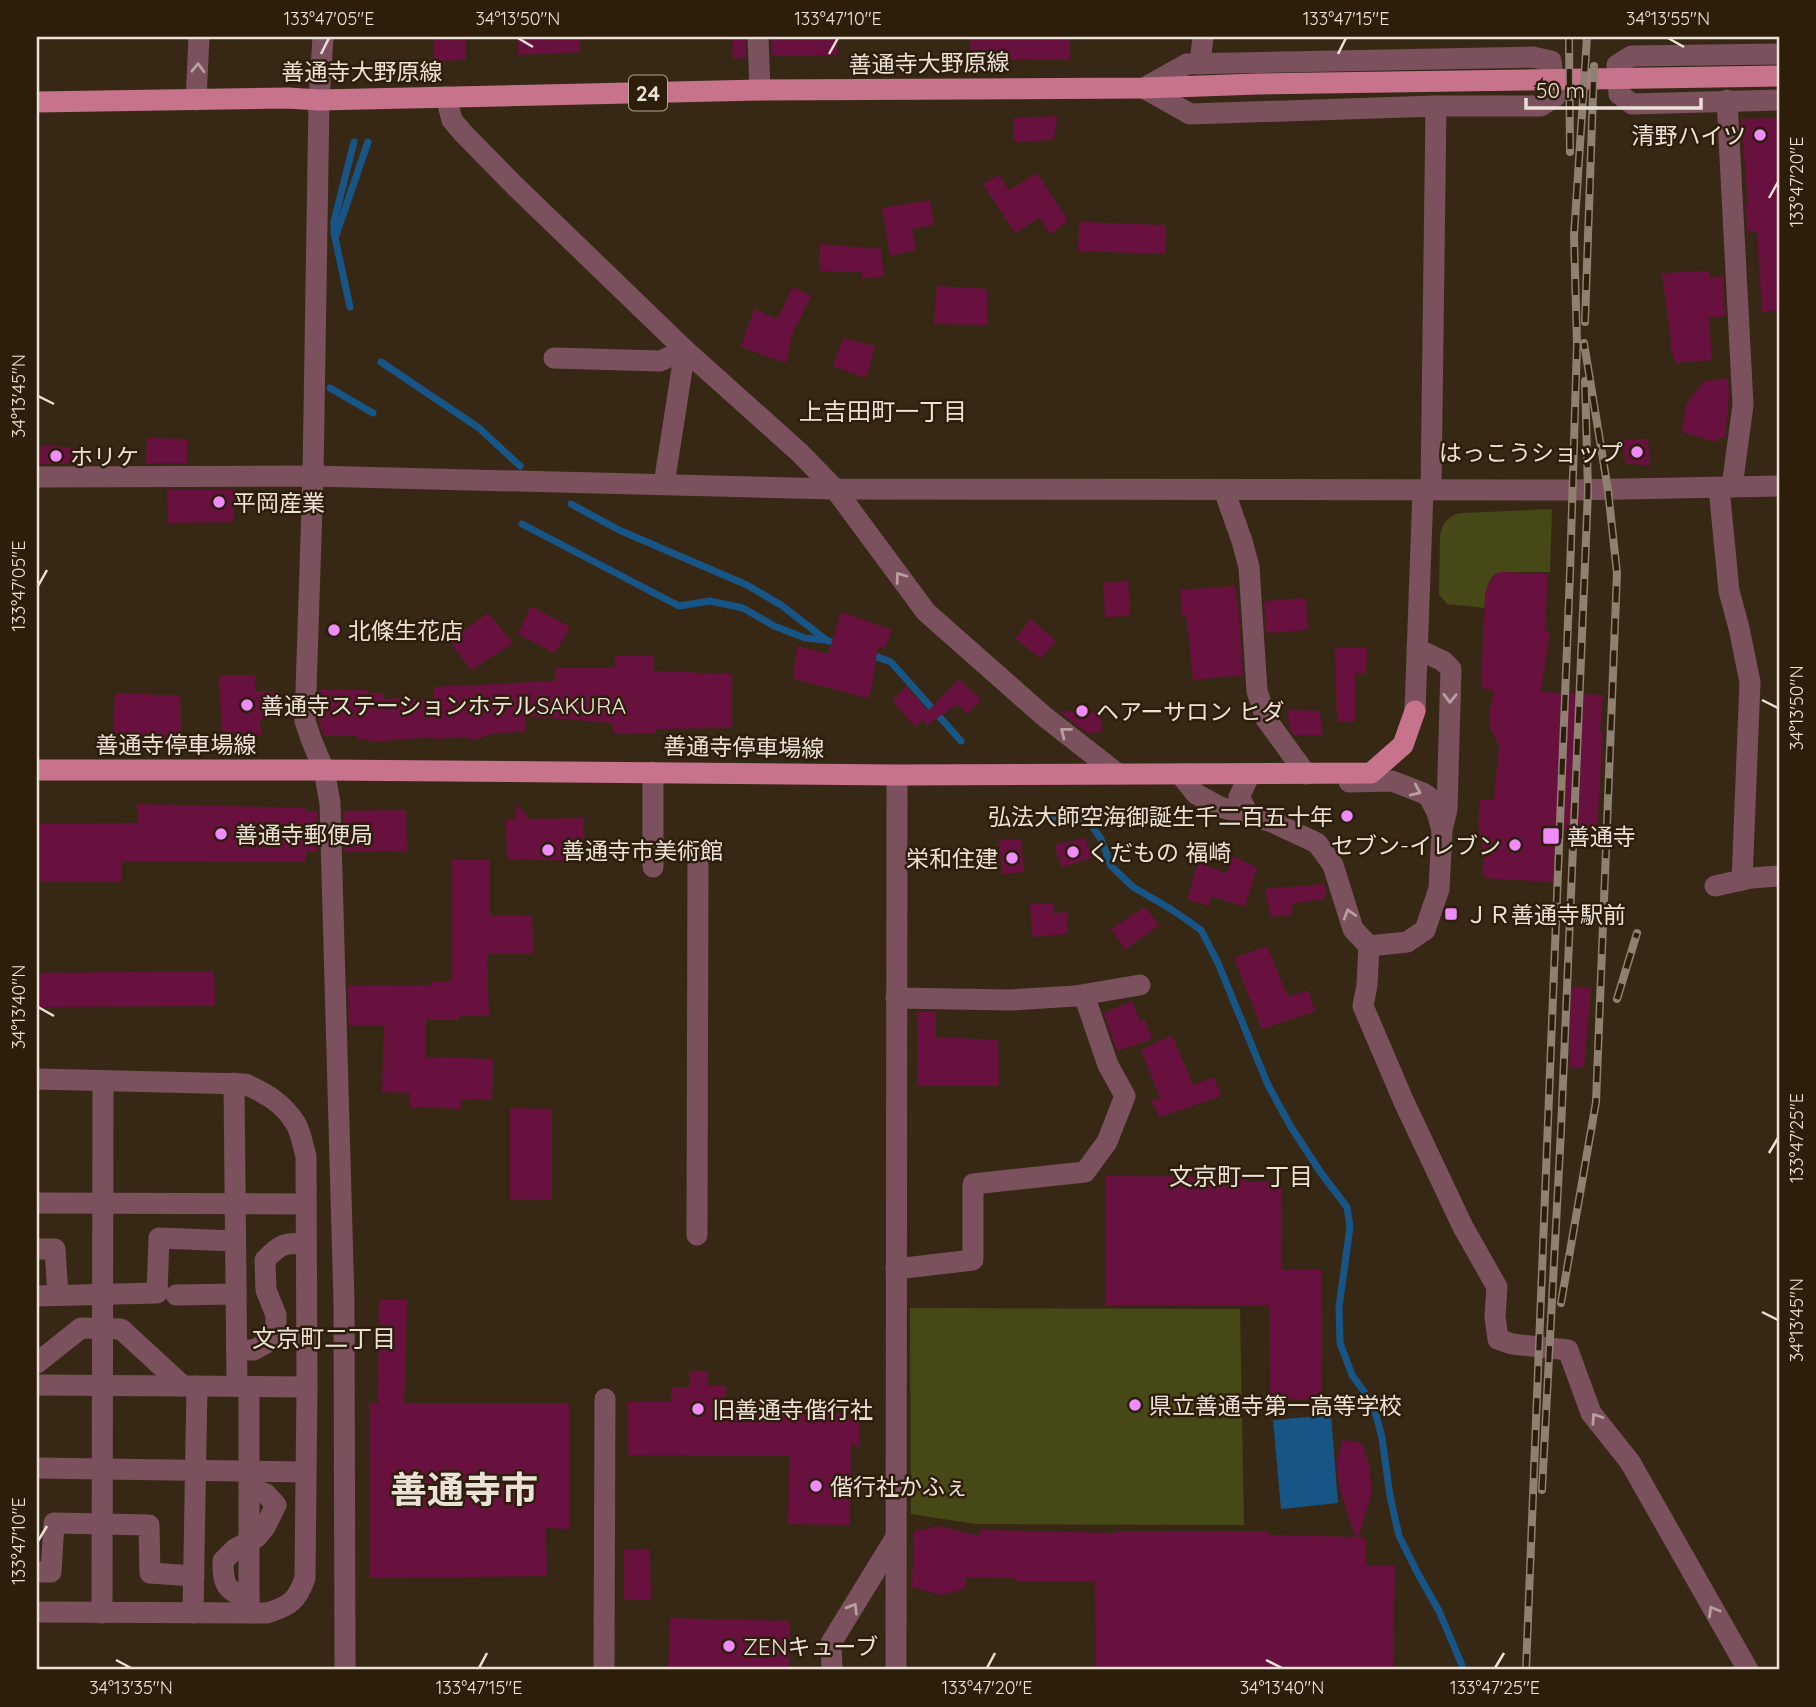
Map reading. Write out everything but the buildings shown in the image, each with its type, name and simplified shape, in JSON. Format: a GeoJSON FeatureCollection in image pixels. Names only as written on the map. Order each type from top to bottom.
{"type":"FeatureCollection","features":[{"type":"Feature","properties":{"kind":"main road","name":"善通寺大野原線"},"geometry":{"type":"LineString","coordinates":[[37,102],[288,98],[319,100],[760,90],[1144,88],[1779,76]]}},
{"type":"Feature","properties":{"kind":"main road","name":"善通寺停車場線"},"geometry":{"type":"LineString","coordinates":[[37,770],[897,775],[1371,773],[1403,746],[1415,711]]}},
{"type":"Feature","properties":{"kind":"street"},"geometry":{"type":"LineString","coordinates":[[196,100],[199,37]]}},
{"type":"Feature","properties":{"kind":"street"},"geometry":{"type":"LineString","coordinates":[[323,37],[319,100],[313,476],[305,721],[324,770],[330,803],[344,1302],[345,1670]]}},
{"type":"Feature","properties":{"kind":"street"},"geometry":{"type":"LineString","coordinates":[[758,37],[760,90]]}},
{"type":"Feature","properties":{"kind":"street"},"geometry":{"type":"LineString","coordinates":[[1200,64],[1203,37]]}},
{"type":"Feature","properties":{"kind":"street"},"geometry":{"type":"LineString","coordinates":[[1779,54],[1631,56],[1616,65],[1619,94],[1632,104],[1779,100]]}},
{"type":"Feature","properties":{"kind":"street"},"geometry":{"type":"LineString","coordinates":[[1532,57],[1551,61],[1555,97],[1541,106],[1436,106],[1191,114],[1144,88],[1186,64],[1532,57]]}},
{"type":"Feature","properties":{"kind":"street"},"geometry":{"type":"LineString","coordinates":[[446,97],[452,120],[514,185],[685,350],[800,453],[835,489],[926,612],[1045,717],[1118,775]]}},
{"type":"Feature","properties":{"kind":"street"},"geometry":{"type":"LineString","coordinates":[[1727,100],[1743,405],[1725,487],[1729,591],[1740,628],[1750,682],[1742,880]]}},
{"type":"Feature","properties":{"kind":"street"},"geometry":{"type":"LineString","coordinates":[[1415,711],[1427,490],[1436,106]]}},
{"type":"Feature","properties":{"kind":"street"},"geometry":{"type":"LineString","coordinates":[[554,358],[660,361],[685,350]]}},
{"type":"Feature","properties":{"kind":"street"},"geometry":{"type":"LineString","coordinates":[[664,484],[685,350]]}},
{"type":"Feature","properties":{"kind":"street"},"geometry":{"type":"LineString","coordinates":[[37,477],[313,476],[835,489],[1573,490],[1779,486]]}},
{"type":"Feature","properties":{"kind":"street"},"geometry":{"type":"LineString","coordinates":[[1224,489],[1242,541],[1248,568],[1257,691],[1266,719],[1306,774]]}},
{"type":"Feature","properties":{"kind":"street"},"geometry":{"type":"LineString","coordinates":[[1368,946],[1407,942],[1425,930],[1439,889],[1442,831],[1447,808],[1451,669],[1443,661],[1417,649]]}},
{"type":"Feature","properties":{"kind":"street"},"geometry":{"type":"LineString","coordinates":[[653,772],[653,867]]}},
{"type":"Feature","properties":{"kind":"street"},"geometry":{"type":"LineString","coordinates":[[1180,774],[1196,794],[1220,807],[1272,822],[1317,843],[1333,865],[1353,929],[1368,946],[1367,985],[1363,1006],[1457,1215],[1497,1287],[1495,1317],[1499,1339],[1512,1345],[1568,1350],[1591,1413],[1630,1462],[1665,1528],[1748,1670]]}},
{"type":"Feature","properties":{"kind":"street"},"geometry":{"type":"LineString","coordinates":[[1249,815],[1239,797],[1250,774]]}},
{"type":"Feature","properties":{"kind":"street"},"geometry":{"type":"LineString","coordinates":[[1328,774],[1345,782],[1392,780],[1423,793],[1429,797],[1437,812],[1442,831]]}},
{"type":"Feature","properties":{"kind":"street"},"geometry":{"type":"LineString","coordinates":[[896,1670],[896,1538],[886,1366],[896,1269],[897,775]]}},
{"type":"Feature","properties":{"kind":"street"},"geometry":{"type":"LineString","coordinates":[[697,1235],[698,856]]}},
{"type":"Feature","properties":{"kind":"street"},"geometry":{"type":"LineString","coordinates":[[1715,886],[1751,878],[1779,877]]}},
{"type":"Feature","properties":{"kind":"street"},"geometry":{"type":"LineString","coordinates":[[897,998],[1010,1000],[1084,995],[1140,985]]}},
{"type":"Feature","properties":{"kind":"street"},"geometry":{"type":"LineString","coordinates":[[896,1269],[973,1260],[973,1184],[1085,1172],[1107,1142],[1125,1096],[1108,1065],[1084,995]]}},
{"type":"Feature","properties":{"kind":"street"},"geometry":{"type":"LineString","coordinates":[[37,1079],[245,1084],[267,1093],[283,1108],[297,1125],[306,1156],[307,1387],[305,1578],[301,1589],[288,1606],[267,1613],[249,1606],[193,1613],[37,1612]]}},
{"type":"Feature","properties":{"kind":"street"},"geometry":{"type":"LineString","coordinates":[[102,1613],[103,1081]]}},
{"type":"Feature","properties":{"kind":"street"},"geometry":{"type":"LineString","coordinates":[[234,1083],[237,1350],[243,1386],[249,1479],[249,1606]]}},
{"type":"Feature","properties":{"kind":"street"},"geometry":{"type":"LineString","coordinates":[[37,1203],[305,1204]]}},
{"type":"Feature","properties":{"kind":"street"},"geometry":{"type":"LineString","coordinates":[[37,1249],[55,1249],[47,1296],[157,1293],[159,1238],[235,1241]]}},
{"type":"Feature","properties":{"kind":"street"},"geometry":{"type":"LineString","coordinates":[[237,1350],[254,1350],[268,1342],[276,1329],[276,1315],[266,1290],[265,1260],[275,1249],[288,1243],[305,1244]]}},
{"type":"Feature","properties":{"kind":"street"},"geometry":{"type":"LineString","coordinates":[[176,1295],[236,1294]]}},
{"type":"Feature","properties":{"kind":"street"},"geometry":{"type":"LineString","coordinates":[[37,1363],[80,1328],[121,1329],[190,1386],[196,1470],[193,1613]]}},
{"type":"Feature","properties":{"kind":"street"},"geometry":{"type":"LineString","coordinates":[[37,1385],[307,1387]]}},
{"type":"Feature","properties":{"kind":"street"},"geometry":{"type":"LineString","coordinates":[[604,1670],[614,1479],[605,1399]]}},
{"type":"Feature","properties":{"kind":"street"},"geometry":{"type":"LineString","coordinates":[[37,1468],[196,1470],[249,1479],[306,1472]]}},
{"type":"Feature","properties":{"kind":"street"},"geometry":{"type":"LineString","coordinates":[[37,1572],[51,1572],[54,1522],[149,1525],[150,1573],[194,1576]]}},
{"type":"Feature","properties":{"kind":"street"},"geometry":{"type":"LineString","coordinates":[[832,1670],[831,1643],[896,1538]]}},
{"type":"Feature","properties":{"kind":"shaded area"},"geometry":{"type":"Polygon","coordinates":[[[1552,509],[1550,572],[1497,574],[1488,586],[1485,608],[1447,604],[1439,594],[1440,536],[1447,520],[1462,513],[1552,509]]]}},
{"type":"Feature","properties":{"kind":"shaded area"},"geometry":{"type":"Polygon","coordinates":[[[910,1308],[1240,1309],[1244,1525],[975,1524],[911,1514],[910,1308]]]}},
{"type":"Feature","properties":{"kind":"water"},"geometry":{"type":"Polygon","coordinates":[[[1331,1415],[1338,1503],[1281,1509],[1273,1420],[1331,1415]]]}},
{"type":"Feature","properties":{"kind":"waterway"},"geometry":{"type":"LineString","coordinates":[[334,234],[334,221],[354,142]]}},
{"type":"Feature","properties":{"kind":"waterway"},"geometry":{"type":"LineString","coordinates":[[350,307],[335,238],[368,142]]}},
{"type":"Feature","properties":{"kind":"waterway"},"geometry":{"type":"LineString","coordinates":[[381,362],[479,428],[520,466]]}},
{"type":"Feature","properties":{"kind":"waterway"},"geometry":{"type":"LineString","coordinates":[[330,388],[373,413]]}},
{"type":"Feature","properties":{"kind":"waterway"},"geometry":{"type":"LineString","coordinates":[[571,504],[619,530],[747,585],[781,605],[825,639]]}},
{"type":"Feature","properties":{"kind":"waterway"},"geometry":{"type":"LineString","coordinates":[[522,524],[679,606],[710,601],[743,608],[774,626],[805,638],[841,645]]}},
{"type":"Feature","properties":{"kind":"waterway"},"geometry":{"type":"LineString","coordinates":[[869,654],[891,662],[961,741]]}},
{"type":"Feature","properties":{"kind":"waterway"},"geometry":{"type":"LineString","coordinates":[[1050,817],[1088,820],[1101,839],[1111,866],[1133,887],[1201,930],[1218,963],[1268,1085],[1291,1127],[1347,1207],[1350,1227],[1339,1307],[1340,1343],[1352,1375],[1373,1404],[1382,1438],[1399,1536],[1439,1611],[1464,1670]]}},
{"type":"Feature","properties":{"kind":"railway"},"geometry":{"type":"LineString","coordinates":[[1569,37],[1570,152]]}},
{"type":"Feature","properties":{"kind":"railway"},"geometry":{"type":"LineString","coordinates":[[1526,1670],[1570,573],[1577,344],[1574,236],[1587,37]]}},
{"type":"Feature","properties":{"kind":"railway"},"geometry":{"type":"LineString","coordinates":[[1585,322],[1594,66]]}},
{"type":"Feature","properties":{"kind":"railway"},"geometry":{"type":"LineString","coordinates":[[1561,1303],[1596,1102],[1617,573],[1608,490],[1584,343]]}},
{"type":"Feature","properties":{"kind":"railway"},"geometry":{"type":"LineString","coordinates":[[1542,1490],[1561,1130],[1588,490],[1585,381]]}},
{"type":"Feature","properties":{"kind":"railway"},"geometry":{"type":"LineString","coordinates":[[1617,999],[1637,933]]}},
{"type":"Feature","properties":{"kind":"place","name":"清野ハイツ"},"geometry":{"type":"Point","coordinates":[1760,135]}},
{"type":"Feature","properties":{"kind":"place","name":"はっこうショップ"},"geometry":{"type":"Point","coordinates":[1637,452]}},
{"type":"Feature","properties":{"kind":"place","name":"ホリケ"},"geometry":{"type":"Point","coordinates":[56,456]}},
{"type":"Feature","properties":{"kind":"place","name":"平岡産業"},"geometry":{"type":"Point","coordinates":[219,502]}},
{"type":"Feature","properties":{"kind":"place","name":"北條生花店"},"geometry":{"type":"Point","coordinates":[334,630]}},
{"type":"Feature","properties":{"kind":"place","name":"善通寺ステーションホテルSAKURA"},"geometry":{"type":"Point","coordinates":[247,705]}},
{"type":"Feature","properties":{"kind":"place","name":"ヘアーサロン ヒダ"},"geometry":{"type":"Point","coordinates":[1082,711]}},
{"type":"Feature","properties":{"kind":"place","name":"弘法大師空海御誕生千二百五十年"},"geometry":{"type":"Point","coordinates":[1347,816]}},
{"type":"Feature","properties":{"kind":"place","name":"善通寺郵便局"},"geometry":{"type":"Point","coordinates":[221,834]}},
{"type":"Feature","properties":{"kind":"place","name":"善通寺"},"geometry":{"type":"Point","coordinates":[1551,836]}},
{"type":"Feature","properties":{"kind":"place","name":"セブン-イレブン"},"geometry":{"type":"Point","coordinates":[1515,845]}},
{"type":"Feature","properties":{"kind":"place","name":"善通寺市美術館"},"geometry":{"type":"Point","coordinates":[548,850]}},
{"type":"Feature","properties":{"kind":"place","name":"くだもの 福崎"},"geometry":{"type":"Point","coordinates":[1073,852]}},
{"type":"Feature","properties":{"kind":"place","name":"栄和住建"},"geometry":{"type":"Point","coordinates":[1012,858]}},
{"type":"Feature","properties":{"kind":"place","name":"ＪＲ善通寺駅前"},"geometry":{"type":"Point","coordinates":[1451,914]}},
{"type":"Feature","properties":{"kind":"place","name":"県立善通寺第一高等学校"},"geometry":{"type":"Point","coordinates":[1135,1405]}},
{"type":"Feature","properties":{"kind":"place","name":"旧善通寺偕行社"},"geometry":{"type":"Point","coordinates":[698,1409]}},
{"type":"Feature","properties":{"kind":"place","name":"偕行社かふぇ"},"geometry":{"type":"Point","coordinates":[816,1486]}},
{"type":"Feature","properties":{"kind":"place","name":"ZENキューブ"},"geometry":{"type":"Point","coordinates":[729,1646]}},
{"type":"Feature","properties":{"kind":"district","name":"上吉田町一丁目"},"geometry":{"type":"Point","coordinates":[883,411]}},
{"type":"Feature","properties":{"kind":"district","name":"文京町一丁目"},"geometry":{"type":"Point","coordinates":[1241,1176]}},
{"type":"Feature","properties":{"kind":"district","name":"文京町二丁目"},"geometry":{"type":"Point","coordinates":[324,1338]}},
{"type":"Feature","properties":{"kind":"district","name":"善通寺市"},"geometry":{"type":"Point","coordinates":[464,1489]}}]}
